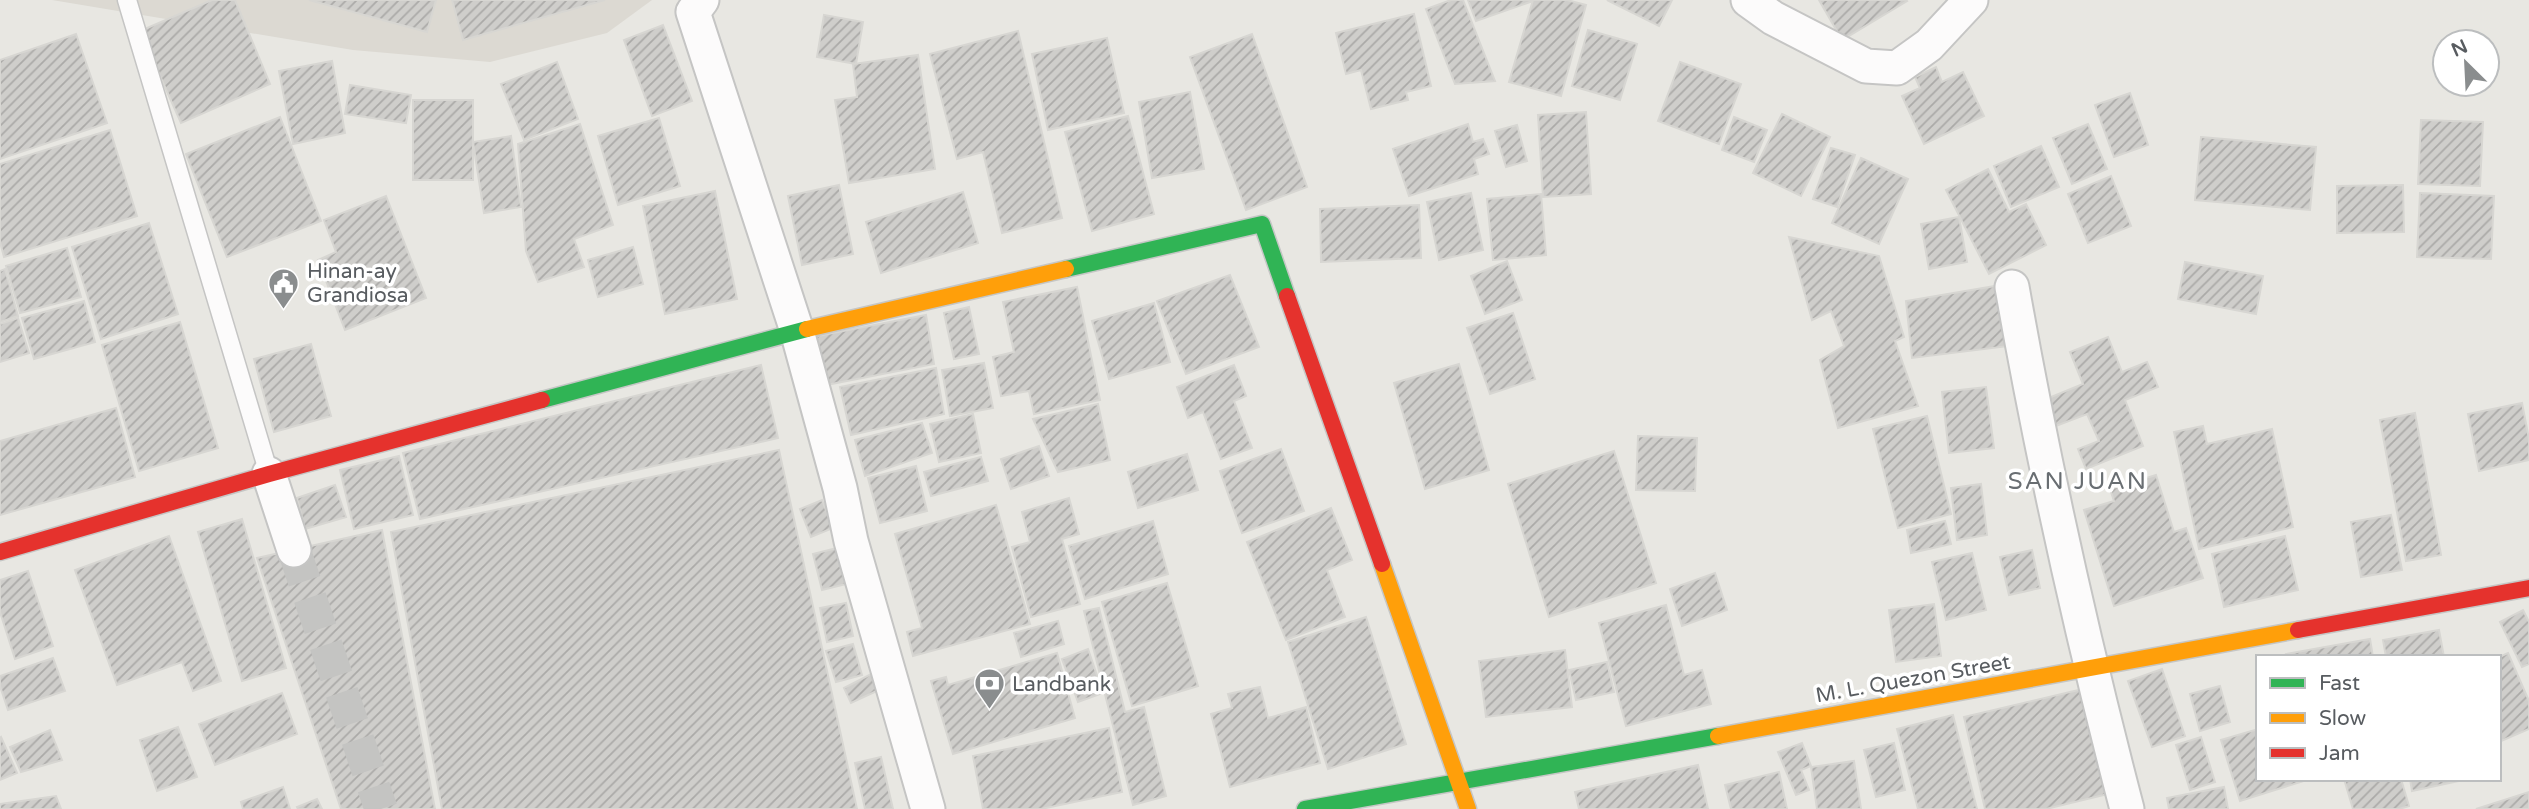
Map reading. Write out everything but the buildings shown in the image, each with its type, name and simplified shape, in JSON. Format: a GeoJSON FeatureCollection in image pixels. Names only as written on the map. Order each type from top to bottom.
{"type":"FeatureCollection","features":[{"type":"Feature","properties":{"kind":"street"},"geometry":{"type":"LineString","coordinates":[[702,0],[693,12],[797,331],[840,488],[851,541],[928,809]]}},
{"type":"Feature","properties":{"kind":"street"},"geometry":{"type":"LineString","coordinates":[[1748,0],[1773,18],[1867,66],[1897,68],[1930,45],[1971,0]]}},
{"type":"Feature","properties":{"kind":"street"},"geometry":{"type":"LineString","coordinates":[[0,551],[269,474],[797,331],[1262,224],[1468,809]]}},
{"type":"Feature","properties":{"kind":"street"},"geometry":{"type":"LineString","coordinates":[[2012,287],[2090,668],[2127,809]]}},
{"type":"Feature","properties":{"kind":"street"},"geometry":{"type":"LineString","coordinates":[[269,474],[294,550]]}},
{"type":"Feature","properties":{"kind":"street","name":"M. L. Quezon Street"},"geometry":{"type":"LineString","coordinates":[[1305,809],[2529,588]]}},
{"type":"Feature","properties":{"kind":"lane"},"geometry":{"type":"LineString","coordinates":[[127,0],[269,474]]}},
{"type":"Feature","properties":{"kind":"shaded area"},"geometry":{"type":"Polygon","coordinates":[[[52,0],[652,0],[607,33],[490,62],[353,50],[52,0]]]}},
{"type":"Feature","properties":{"kind":"tunnel"},"geometry":{"type":"LineString","coordinates":[[294,550],[381,809]]}},
{"type":"Feature","properties":{"kind":"traffic: fast"},"geometry":{"type":"LineString","coordinates":[[1066,269],[1262,224],[1287,296]]}},
{"type":"Feature","properties":{"kind":"traffic: fast"},"geometry":{"type":"LineString","coordinates":[[542,400],[807,329]]}},
{"type":"Feature","properties":{"kind":"traffic: fast"},"geometry":{"type":"LineString","coordinates":[[1305,809],[1718,736]]}},
{"type":"Feature","properties":{"kind":"traffic: slow"},"geometry":{"type":"LineString","coordinates":[[807,329],[1066,269]]}},
{"type":"Feature","properties":{"kind":"traffic: slow"},"geometry":{"type":"LineString","coordinates":[[1382,564],[1468,809]]}},
{"type":"Feature","properties":{"kind":"traffic: slow"},"geometry":{"type":"LineString","coordinates":[[1718,736],[2298,630]]}},
{"type":"Feature","properties":{"kind":"traffic: jam"},"geometry":{"type":"LineString","coordinates":[[1287,296],[1382,564]]}},
{"type":"Feature","properties":{"kind":"traffic: jam"},"geometry":{"type":"LineString","coordinates":[[0,552],[269,474],[542,400]]}},
{"type":"Feature","properties":{"kind":"traffic: jam"},"geometry":{"type":"LineString","coordinates":[[2298,630],[2529,588]]}},
{"type":"Feature","properties":{"kind":"place","name":"Hinan-ay Grandiosa"},"geometry":{"type":"Point","coordinates":[284,310]}},
{"type":"Feature","properties":{"kind":"place","name":"Landbank"},"geometry":{"type":"Point","coordinates":[989,711]}},
{"type":"Feature","properties":{"kind":"district","name":"SAN JUAN"},"geometry":{"type":"Point","coordinates":[2078,481]}}]}
